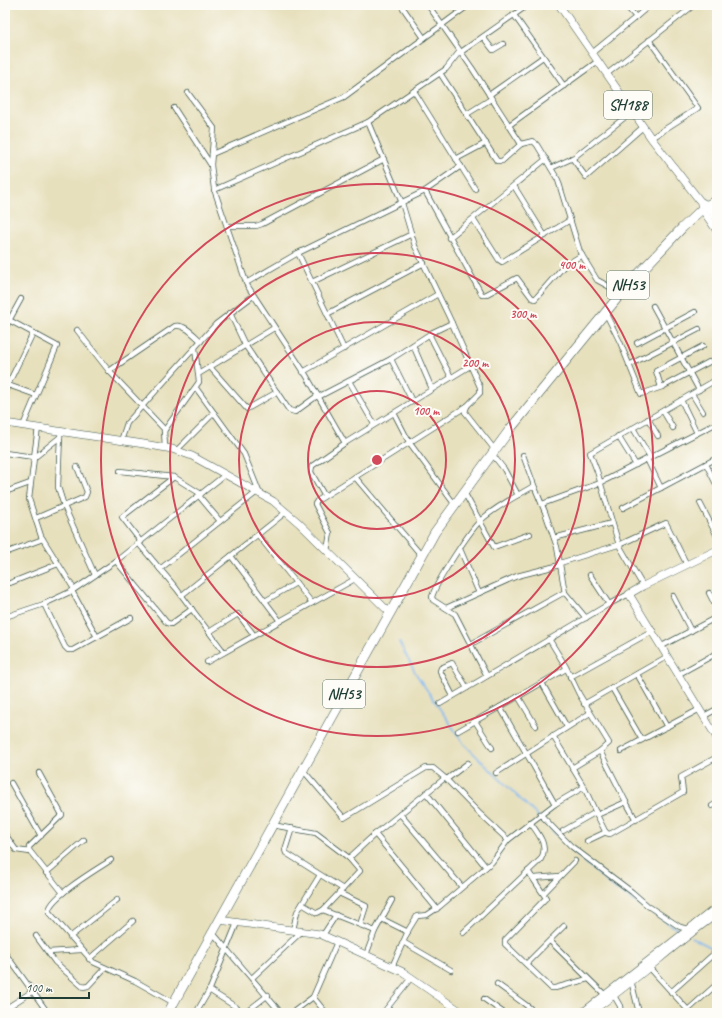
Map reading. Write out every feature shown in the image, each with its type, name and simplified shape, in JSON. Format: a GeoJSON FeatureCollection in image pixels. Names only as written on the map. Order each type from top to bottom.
{"type":"FeatureCollection","features":[{"type":"Feature","properties":{"kind":"highway","name":"NH53"},"geometry":{"type":"LineString","coordinates":[[168,1013],[302,769],[435,532],[494,452],[621,293],[703,205],[717,200]]}},
{"type":"Feature","properties":{"kind":"street"},"geometry":{"type":"LineString","coordinates":[[401,5],[424,38]]}},
{"type":"Feature","properties":{"kind":"street"},"geometry":{"type":"LineString","coordinates":[[428,5],[461,52],[521,144]]}},
{"type":"Feature","properties":{"kind":"street"},"geometry":{"type":"LineString","coordinates":[[212,154],[344,97],[469,5]]}},
{"type":"Feature","properties":{"kind":"street"},"geometry":{"type":"LineString","coordinates":[[214,190],[368,122],[447,68],[461,52],[528,5]]}},
{"type":"Feature","properties":{"kind":"street","name":"SH188"},"geometry":{"type":"LineString","coordinates":[[559,5],[643,127],[703,205]]}},
{"type":"Feature","properties":{"kind":"street"},"geometry":{"type":"LineString","coordinates":[[626,5],[636,17]]}},
{"type":"Feature","properties":{"kind":"street"},"geometry":{"type":"LineString","coordinates":[[592,53],[650,5]]}},
{"type":"Feature","properties":{"kind":"street"},"geometry":{"type":"LineString","coordinates":[[607,74],[694,5]]}},
{"type":"Feature","properties":{"kind":"street"},"geometry":{"type":"LineString","coordinates":[[514,15],[564,86]]}},
{"type":"Feature","properties":{"kind":"street"},"geometry":{"type":"LineString","coordinates":[[483,37],[494,50],[503,44]]}},
{"type":"Feature","properties":{"kind":"street"},"geometry":{"type":"LineString","coordinates":[[649,40],[698,108],[651,138]]}},
{"type":"Feature","properties":{"kind":"street"},"geometry":{"type":"LineString","coordinates":[[467,114],[543,57]]}},
{"type":"Feature","properties":{"kind":"street"},"geometry":{"type":"LineString","coordinates":[[508,126],[598,61]]}},
{"type":"Feature","properties":{"kind":"street"},"geometry":{"type":"LineString","coordinates":[[440,73],[497,161],[500,162],[521,144],[535,143],[558,180],[582,255],[597,280],[621,293]]}},
{"type":"Feature","properties":{"kind":"street"},"geometry":{"type":"LineString","coordinates":[[414,91],[474,189]]}},
{"type":"Feature","properties":{"kind":"street"},"geometry":{"type":"LineString","coordinates":[[188,93],[214,128],[211,165],[214,190],[246,283],[318,396],[345,442]]}},
{"type":"Feature","properties":{"kind":"street"},"geometry":{"type":"LineString","coordinates":[[174,108],[211,165]]}},
{"type":"Feature","properties":{"kind":"street"},"geometry":{"type":"LineString","coordinates":[[551,168],[572,158],[632,111]]}},
{"type":"Feature","properties":{"kind":"street"},"geometry":{"type":"LineString","coordinates":[[327,551],[330,533],[315,504],[324,495],[467,406],[480,390],[452,322],[424,264],[412,234],[402,202],[368,122]]}},
{"type":"Feature","properties":{"kind":"street"},"geometry":{"type":"LineString","coordinates":[[572,158],[586,177],[643,127]]}},
{"type":"Feature","properties":{"kind":"street"},"geometry":{"type":"LineString","coordinates":[[456,159],[486,143]]}},
{"type":"Feature","properties":{"kind":"street"},"geometry":{"type":"LineString","coordinates":[[226,226],[256,226],[262,224],[384,158]]}},
{"type":"Feature","properties":{"kind":"street"},"geometry":{"type":"LineString","coordinates":[[449,238],[546,159]]}},
{"type":"Feature","properties":{"kind":"street"},"geometry":{"type":"LineString","coordinates":[[246,283],[298,254],[425,191],[461,166]]}},
{"type":"Feature","properties":{"kind":"street"},"geometry":{"type":"LineString","coordinates":[[514,186],[545,236]]}},
{"type":"Feature","properties":{"kind":"street"},"geometry":{"type":"LineString","coordinates":[[425,191],[480,294],[484,296],[517,278],[532,298],[535,299],[564,266],[582,255]]}},
{"type":"Feature","properties":{"kind":"street"},"geometry":{"type":"LineString","coordinates":[[703,205],[717,219]]}},
{"type":"Feature","properties":{"kind":"street"},"geometry":{"type":"LineString","coordinates":[[703,205],[717,231]]}},
{"type":"Feature","properties":{"kind":"street"},"geometry":{"type":"LineString","coordinates":[[474,219],[499,260],[502,262],[570,220]]}},
{"type":"Feature","properties":{"kind":"street"},"geometry":{"type":"LineString","coordinates":[[312,282],[412,234]]}},
{"type":"Feature","properties":{"kind":"street"},"geometry":{"type":"LineString","coordinates":[[298,254],[344,349]]}},
{"type":"Feature","properties":{"kind":"street"},"geometry":{"type":"LineString","coordinates":[[327,314],[424,264]]}},
{"type":"Feature","properties":{"kind":"street"},"geometry":{"type":"LineString","coordinates":[[303,372],[438,294]]}},
{"type":"Feature","properties":{"kind":"street"},"geometry":{"type":"LineString","coordinates":[[121,441],[125,424],[142,405],[216,324],[253,296]]}},
{"type":"Feature","properties":{"kind":"street"},"geometry":{"type":"LineString","coordinates":[[5,328],[21,299]]}},
{"type":"Feature","properties":{"kind":"street"},"geometry":{"type":"LineString","coordinates":[[653,306],[699,390]]}},
{"type":"Feature","properties":{"kind":"street"},"geometry":{"type":"LineString","coordinates":[[605,312],[620,342],[641,394],[661,387],[709,362]]}},
{"type":"Feature","properties":{"kind":"street"},"geometry":{"type":"LineString","coordinates":[[637,343],[695,312]]}},
{"type":"Feature","properties":{"kind":"street"},"geometry":{"type":"LineString","coordinates":[[230,313],[245,345],[289,410],[293,412],[318,396],[391,359],[452,322]]}},
{"type":"Feature","properties":{"kind":"street"},"geometry":{"type":"LineString","coordinates":[[9,320],[56,344],[57,349],[23,426]]}},
{"type":"Feature","properties":{"kind":"street"},"geometry":{"type":"LineString","coordinates":[[109,371],[175,326],[186,329],[201,341]]}},
{"type":"Feature","properties":{"kind":"street"},"geometry":{"type":"LineString","coordinates":[[200,373],[274,328]]}},
{"type":"Feature","properties":{"kind":"street"},"geometry":{"type":"LineString","coordinates":[[629,365],[699,329]]}},
{"type":"Feature","properties":{"kind":"street"},"geometry":{"type":"LineString","coordinates":[[77,330],[109,371],[142,405],[164,431],[165,448]]}},
{"type":"Feature","properties":{"kind":"street"},"geometry":{"type":"LineString","coordinates":[[5,392],[8,382],[33,333]]}},
{"type":"Feature","properties":{"kind":"street"},"geometry":{"type":"LineString","coordinates":[[430,334],[452,377]]}},
{"type":"Feature","properties":{"kind":"street"},"geometry":{"type":"LineString","coordinates":[[413,345],[432,389]]}},
{"type":"Feature","properties":{"kind":"street"},"geometry":{"type":"LineString","coordinates":[[661,387],[656,371],[703,346]]}},
{"type":"Feature","properties":{"kind":"street"},"geometry":{"type":"LineString","coordinates":[[164,431],[200,382],[200,373],[194,348]]}},
{"type":"Feature","properties":{"kind":"street"},"geometry":{"type":"LineString","coordinates":[[391,359],[412,401]]}},
{"type":"Feature","properties":{"kind":"street"},"geometry":{"type":"LineString","coordinates":[[324,495],[311,468],[345,442],[470,366]]}},
{"type":"Feature","properties":{"kind":"street"},"geometry":{"type":"LineString","coordinates":[[210,367],[247,409],[277,392]]}},
{"type":"Feature","properties":{"kind":"street"},"geometry":{"type":"LineString","coordinates":[[349,381],[374,424]]}},
{"type":"Feature","properties":{"kind":"street"},"geometry":{"type":"LineString","coordinates":[[714,381],[597,448],[590,454],[602,482],[612,523],[636,590],[653,631],[665,645],[668,656],[682,672],[700,709],[717,738]]}},
{"type":"Feature","properties":{"kind":"street"},"geometry":{"type":"LineString","coordinates":[[8,382],[36,395]]}},
{"type":"Feature","properties":{"kind":"street"},"geometry":{"type":"LineString","coordinates":[[196,388],[244,454],[258,493]]}},
{"type":"Feature","properties":{"kind":"street"},"geometry":{"type":"LineString","coordinates":[[692,394],[704,412]]}},
{"type":"Feature","properties":{"kind":"street"},"geometry":{"type":"LineString","coordinates":[[681,400],[698,433]]}},
{"type":"Feature","properties":{"kind":"street"},"geometry":{"type":"LineString","coordinates":[[467,406],[465,412],[467,416],[494,452],[518,495]]}},
{"type":"Feature","properties":{"kind":"street"},"geometry":{"type":"LineString","coordinates":[[662,411],[673,428]]}},
{"type":"Feature","properties":{"kind":"street"},"geometry":{"type":"LineString","coordinates":[[394,412],[409,442],[455,505]]}},
{"type":"Feature","properties":{"kind":"street"},"geometry":{"type":"LineString","coordinates":[[176,451],[214,413]]}},
{"type":"Feature","properties":{"kind":"street"},"geometry":{"type":"LineString","coordinates":[[648,419],[658,436]]}},
{"type":"Feature","properties":{"kind":"street"},"geometry":{"type":"LineString","coordinates":[[5,423],[38,428],[60,434],[165,448],[192,456],[258,493],[286,512],[390,613]]}},
{"type":"Feature","properties":{"kind":"street"},"geometry":{"type":"LineString","coordinates":[[542,504],[602,482],[717,423]]}},
{"type":"Feature","properties":{"kind":"street"},"geometry":{"type":"LineString","coordinates":[[38,428],[28,496],[42,539],[73,590],[97,637]]}},
{"type":"Feature","properties":{"kind":"street"},"geometry":{"type":"LineString","coordinates":[[633,428],[649,458],[661,488]]}},
{"type":"Feature","properties":{"kind":"street"},"geometry":{"type":"LineString","coordinates":[[34,458],[60,434]]}},
{"type":"Feature","properties":{"kind":"street"},"geometry":{"type":"LineString","coordinates":[[60,434],[58,482],[64,506],[95,575]]}},
{"type":"Feature","properties":{"kind":"street"},"geometry":{"type":"LineString","coordinates":[[618,436],[636,465]]}},
{"type":"Feature","properties":{"kind":"street"},"geometry":{"type":"LineString","coordinates":[[5,453],[34,458]]}},
{"type":"Feature","properties":{"kind":"street"},"geometry":{"type":"LineString","coordinates":[[523,455],[554,538],[565,593],[586,618]]}},
{"type":"Feature","properties":{"kind":"street"},"geometry":{"type":"LineString","coordinates":[[623,508],[717,458]]}},
{"type":"Feature","properties":{"kind":"street"},"geometry":{"type":"LineString","coordinates":[[706,464],[717,486]]}},
{"type":"Feature","properties":{"kind":"street"},"geometry":{"type":"LineString","coordinates":[[36,518],[86,496],[77,467]]}},
{"type":"Feature","properties":{"kind":"street"},"geometry":{"type":"LineString","coordinates":[[120,471],[174,477],[200,495],[220,521]]}},
{"type":"Feature","properties":{"kind":"street"},"geometry":{"type":"LineString","coordinates":[[5,617],[44,604],[73,590],[140,543],[226,474]]}},
{"type":"Feature","properties":{"kind":"street"},"geometry":{"type":"LineString","coordinates":[[174,477],[122,517],[140,543],[182,595],[224,652]]}},
{"type":"Feature","properties":{"kind":"street"},"geometry":{"type":"LineString","coordinates":[[355,477],[421,555]]}},
{"type":"Feature","properties":{"kind":"street"},"geometry":{"type":"LineString","coordinates":[[5,492],[30,483]]}},
{"type":"Feature","properties":{"kind":"street"},"geometry":{"type":"LineString","coordinates":[[487,676],[455,614],[432,599],[432,595],[448,566],[481,520],[518,495],[532,487],[535,488]]}},
{"type":"Feature","properties":{"kind":"street"},"geometry":{"type":"LineString","coordinates":[[464,492],[481,520],[495,548],[530,534]]}},
{"type":"Feature","properties":{"kind":"street"},"geometry":{"type":"LineString","coordinates":[[160,569],[258,493]]}},
{"type":"Feature","properties":{"kind":"street"},"geometry":{"type":"LineString","coordinates":[[700,503],[717,536]]}},
{"type":"Feature","properties":{"kind":"street"},"geometry":{"type":"LineString","coordinates":[[182,595],[286,512]]}},
{"type":"Feature","properties":{"kind":"street"},"geometry":{"type":"LineString","coordinates":[[554,538],[612,523]]}},
{"type":"Feature","properties":{"kind":"street"},"geometry":{"type":"LineString","coordinates":[[446,608],[517,576],[620,545],[666,523],[687,565]]}},
{"type":"Feature","properties":{"kind":"street"},"geometry":{"type":"LineString","coordinates":[[258,535],[312,603]]}},
{"type":"Feature","properties":{"kind":"street"},"geometry":{"type":"LineString","coordinates":[[5,553],[42,539]]}},
{"type":"Feature","properties":{"kind":"street"},"geometry":{"type":"LineString","coordinates":[[460,549],[479,593]]}},
{"type":"Feature","properties":{"kind":"street"},"geometry":{"type":"LineString","coordinates":[[440,704],[609,604],[717,550]]}},
{"type":"Feature","properties":{"kind":"street"},"geometry":{"type":"LineString","coordinates":[[231,556],[280,621]]}},
{"type":"Feature","properties":{"kind":"street"},"geometry":{"type":"LineString","coordinates":[[116,561],[167,624],[171,624],[192,609]]}},
{"type":"Feature","properties":{"kind":"street"},"geometry":{"type":"LineString","coordinates":[[10,583],[58,564]]}},
{"type":"Feature","properties":{"kind":"street"},"geometry":{"type":"LineString","coordinates":[[590,575],[609,604]]}},
{"type":"Feature","properties":{"kind":"street"},"geometry":{"type":"LineString","coordinates":[[207,662],[355,579]]}},
{"type":"Feature","properties":{"kind":"street"},"geometry":{"type":"LineString","coordinates":[[265,601],[296,583]]}},
{"type":"Feature","properties":{"kind":"street"},"geometry":{"type":"LineString","coordinates":[[471,644],[520,615],[565,593]]}},
{"type":"Feature","properties":{"kind":"street"},"geometry":{"type":"LineString","coordinates":[[709,593],[717,609]]}},
{"type":"Feature","properties":{"kind":"street"},"geometry":{"type":"LineString","coordinates":[[674,596],[690,631]]}},
{"type":"Feature","properties":{"kind":"street"},"geometry":{"type":"LineString","coordinates":[[44,604],[66,649],[73,650],[131,618]]}},
{"type":"Feature","properties":{"kind":"street"},"geometry":{"type":"LineString","coordinates":[[209,632],[238,614],[254,635]]}},
{"type":"Feature","properties":{"kind":"street"},"geometry":{"type":"LineString","coordinates":[[665,645],[717,617]]}},
{"type":"Feature","properties":{"kind":"street"},"geometry":{"type":"LineString","coordinates":[[570,677],[653,631]]}},
{"type":"Feature","properties":{"kind":"street"},"geometry":{"type":"LineString","coordinates":[[549,639],[584,704],[609,743],[600,751],[572,768]]}},
{"type":"Feature","properties":{"kind":"street"},"geometry":{"type":"LineString","coordinates":[[682,672],[717,653]]}},
{"type":"Feature","properties":{"kind":"street"},"geometry":{"type":"LineString","coordinates":[[584,704],[668,656]]}},
{"type":"Feature","properties":{"kind":"street"},"geometry":{"type":"LineString","coordinates":[[453,696],[440,671],[441,668],[452,663],[467,688]]}},
{"type":"Feature","properties":{"kind":"street"},"geometry":{"type":"LineString","coordinates":[[458,731],[566,669]]}},
{"type":"Feature","properties":{"kind":"street"},"geometry":{"type":"LineString","coordinates":[[637,674],[667,727]]}},
{"type":"Feature","properties":{"kind":"street"},"geometry":{"type":"LineString","coordinates":[[542,683],[568,727]]}},
{"type":"Feature","properties":{"kind":"street"},"geometry":{"type":"LineString","coordinates":[[612,688],[642,740]]}},
{"type":"Feature","properties":{"kind":"street"},"geometry":{"type":"LineString","coordinates":[[518,696],[536,726]]}},
{"type":"Feature","properties":{"kind":"street"},"geometry":{"type":"LineString","coordinates":[[500,707],[555,804]]}},
{"type":"Feature","properties":{"kind":"street"},"geometry":{"type":"LineString","coordinates":[[622,751],[700,709]]}},
{"type":"Feature","properties":{"kind":"street"},"geometry":{"type":"LineString","coordinates":[[704,716],[717,709]]}},
{"type":"Feature","properties":{"kind":"street"},"geometry":{"type":"LineString","coordinates":[[496,773],[590,713]]}},
{"type":"Feature","properties":{"kind":"street"},"geometry":{"type":"LineString","coordinates":[[475,721],[492,748]]}},
{"type":"Feature","properties":{"kind":"street"},"geometry":{"type":"LineString","coordinates":[[553,736],[584,787],[606,832]]}},
{"type":"Feature","properties":{"kind":"street"},"geometry":{"type":"LineString","coordinates":[[600,751],[636,820]]}},
{"type":"Feature","properties":{"kind":"street"},"geometry":{"type":"LineString","coordinates":[[587,841],[606,832],[610,834],[683,792],[681,777],[717,757]]}},
{"type":"Feature","properties":{"kind":"street"},"geometry":{"type":"LineString","coordinates":[[351,857],[375,834],[426,793],[468,763]]}},
{"type":"Feature","properties":{"kind":"street"},"geometry":{"type":"LineString","coordinates":[[302,769],[344,818],[426,768],[433,768],[446,778],[480,814],[508,840]]}},
{"type":"Feature","properties":{"kind":"street"},"geometry":{"type":"LineString","coordinates":[[39,773],[62,815],[29,847],[30,852],[62,893]]}},
{"type":"Feature","properties":{"kind":"street"},"geometry":{"type":"LineString","coordinates":[[11,783],[41,836]]}},
{"type":"Feature","properties":{"kind":"street"},"geometry":{"type":"LineString","coordinates":[[392,967],[408,932],[418,915],[426,915],[437,908],[494,860],[508,840],[555,804],[584,787]]}},
{"type":"Feature","properties":{"kind":"street"},"geometry":{"type":"LineString","coordinates":[[426,793],[486,867]]}},
{"type":"Feature","properties":{"kind":"street"},"geometry":{"type":"LineString","coordinates":[[563,831],[597,814],[626,802]]}},
{"type":"Feature","properties":{"kind":"street"},"geometry":{"type":"LineString","coordinates":[[712,806],[717,803]]}},
{"type":"Feature","properties":{"kind":"street"},"geometry":{"type":"LineString","coordinates":[[400,814],[462,887]]}},
{"type":"Feature","properties":{"kind":"street"},"geometry":{"type":"LineString","coordinates":[[538,816],[571,846],[632,892],[648,906],[688,931]]}},
{"type":"Feature","properties":{"kind":"street"},"geometry":{"type":"LineString","coordinates":[[464,933],[541,859],[545,849],[543,842],[530,822]]}},
{"type":"Feature","properties":{"kind":"street"},"geometry":{"type":"LineString","coordinates":[[272,825],[316,833],[351,857],[360,871],[323,910],[317,913],[302,904]]}},
{"type":"Feature","properties":{"kind":"street"},"geometry":{"type":"LineString","coordinates":[[292,828],[285,852],[343,889]]}},
{"type":"Feature","properties":{"kind":"street"},"geometry":{"type":"LineString","coordinates":[[5,834],[16,850],[30,852]]}},
{"type":"Feature","properties":{"kind":"street"},"geometry":{"type":"LineString","coordinates":[[375,834],[437,908]]}},
{"type":"Feature","properties":{"kind":"street"},"geometry":{"type":"LineString","coordinates":[[46,873],[84,840]]}},
{"type":"Feature","properties":{"kind":"street"},"geometry":{"type":"LineString","coordinates":[[111,860],[62,893],[50,906],[49,912],[81,950],[96,965],[135,981],[174,1003]]}},
{"type":"Feature","properties":{"kind":"street"},"geometry":{"type":"LineString","coordinates":[[544,893],[575,861]]}},
{"type":"Feature","properties":{"kind":"street"},"geometry":{"type":"LineString","coordinates":[[528,871],[546,896],[546,899],[505,940],[506,944],[553,988],[588,979]]}},
{"type":"Feature","properties":{"kind":"street"},"geometry":{"type":"LineString","coordinates":[[293,930],[296,914],[320,874]]}},
{"type":"Feature","properties":{"kind":"street"},"geometry":{"type":"LineString","coordinates":[[534,878],[560,876]]}},
{"type":"Feature","properties":{"kind":"street"},"geometry":{"type":"LineString","coordinates":[[339,893],[366,906],[360,925]]}},
{"type":"Feature","properties":{"kind":"street"},"geometry":{"type":"LineString","coordinates":[[70,937],[117,900]]}},
{"type":"Feature","properties":{"kind":"street"},"geometry":{"type":"LineString","coordinates":[[366,955],[375,931],[392,900]]}},
{"type":"Feature","properties":{"kind":"street"},"geometry":{"type":"LineString","coordinates":[[584,1013],[630,978],[650,968],[688,931],[713,915],[717,907]]}},
{"type":"Feature","properties":{"kind":"street"},"geometry":{"type":"LineString","coordinates":[[323,910],[375,931]]}},
{"type":"Feature","properties":{"kind":"street"},"geometry":{"type":"LineString","coordinates":[[323,935],[336,915]]}},
{"type":"Feature","properties":{"kind":"street"},"geometry":{"type":"LineString","coordinates":[[382,919],[408,932]]}},
{"type":"Feature","properties":{"kind":"street"},"geometry":{"type":"LineString","coordinates":[[219,920],[323,935],[392,967],[463,1013]]}},
{"type":"Feature","properties":{"kind":"street"},"geometry":{"type":"LineString","coordinates":[[89,959],[134,921]]}},
{"type":"Feature","properties":{"kind":"street"},"geometry":{"type":"LineString","coordinates":[[196,1013],[209,990],[237,923]]}},
{"type":"Feature","properties":{"kind":"street"},"geometry":{"type":"LineString","coordinates":[[526,964],[564,926]]}},
{"type":"Feature","properties":{"kind":"street"},"geometry":{"type":"LineString","coordinates":[[212,932],[268,995],[281,1013]]}},
{"type":"Feature","properties":{"kind":"street"},"geometry":{"type":"LineString","coordinates":[[252,978],[301,932]]}},
{"type":"Feature","properties":{"kind":"street"},"geometry":{"type":"LineString","coordinates":[[36,936],[55,962],[83,987],[88,986],[105,968]]}},
{"type":"Feature","properties":{"kind":"street"},"geometry":{"type":"LineString","coordinates":[[630,978],[644,962],[680,938]]}},
{"type":"Feature","properties":{"kind":"street"},"geometry":{"type":"LineString","coordinates":[[550,941],[588,979],[609,993],[620,1006],[621,1013]]}},
{"type":"Feature","properties":{"kind":"street"},"geometry":{"type":"LineString","coordinates":[[292,1013],[313,997],[337,942]]}},
{"type":"Feature","properties":{"kind":"street"},"geometry":{"type":"LineString","coordinates":[[403,942],[451,970]]}},
{"type":"Feature","properties":{"kind":"street"},"geometry":{"type":"LineString","coordinates":[[48,952],[81,950]]}},
{"type":"Feature","properties":{"kind":"street"},"geometry":{"type":"LineString","coordinates":[[671,992],[715,952]]}},
{"type":"Feature","properties":{"kind":"street"},"geometry":{"type":"LineString","coordinates":[[5,953],[48,1013]]}},
{"type":"Feature","properties":{"kind":"street"},"geometry":{"type":"LineString","coordinates":[[644,962],[688,1009],[717,984]]}},
{"type":"Feature","properties":{"kind":"street"},"geometry":{"type":"LineString","coordinates":[[383,1013],[411,978]]}},
{"type":"Feature","properties":{"kind":"street"},"geometry":{"type":"LineString","coordinates":[[630,978],[639,1013]]}},
{"type":"Feature","properties":{"kind":"street"},"geometry":{"type":"LineString","coordinates":[[497,984],[530,1008],[530,1013]]}},
{"type":"Feature","properties":{"kind":"street"},"geometry":{"type":"LineString","coordinates":[[712,988],[717,993]]}},
{"type":"Feature","properties":{"kind":"street"},"geometry":{"type":"LineString","coordinates":[[209,990],[236,1007],[242,1013],[268,995]]}},
{"type":"Feature","properties":{"kind":"street"},"geometry":{"type":"LineString","coordinates":[[5,1009],[33,991]]}},
{"type":"Feature","properties":{"kind":"street"},"geometry":{"type":"LineString","coordinates":[[313,997],[326,1013]]}},
{"type":"Feature","properties":{"kind":"street"},"geometry":{"type":"LineString","coordinates":[[484,999],[504,1013]]}},
{"type":"Feature","properties":{"kind":"waterway"},"geometry":{"type":"LineString","coordinates":[[399,642],[416,674],[464,744],[561,839]]}},
{"type":"Feature","properties":{"kind":"waterway"},"geometry":{"type":"LineString","coordinates":[[572,850],[611,886],[682,932]]}},
{"type":"Feature","properties":{"kind":"waterway"},"geometry":{"type":"LineString","coordinates":[[691,937],[716,950]]}}]}
